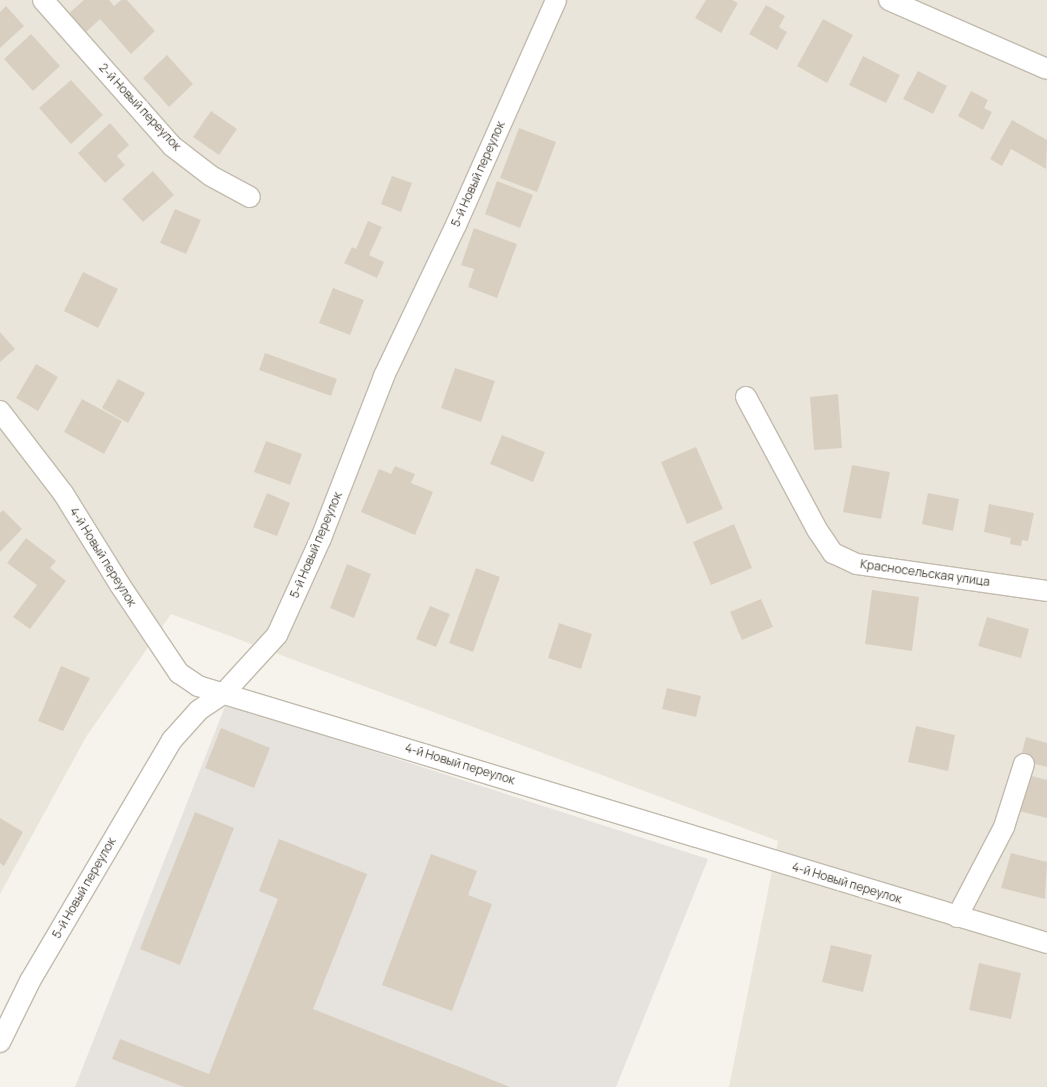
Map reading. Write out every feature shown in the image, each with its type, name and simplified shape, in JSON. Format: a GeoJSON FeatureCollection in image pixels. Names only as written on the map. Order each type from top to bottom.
{"type":"FeatureCollection","features":[{"type":"Feature","properties":{"kind":"street","name":"2-й Новый переулок"},"geometry":{"type":"LineString","coordinates":[[43,0],[172,146],[211,176],[250,197]]}},
{"type":"Feature","properties":{"kind":"street","name":"5-й Новый переулок"},"geometry":{"type":"LineString","coordinates":[[0,1042],[30,981],[172,740],[199,710],[224,693],[277,635],[322,538],[384,376],[556,0]]}},
{"type":"Feature","properties":{"kind":"street"},"geometry":{"type":"LineString","coordinates":[[889,0],[1047,69]]}},
{"type":"Feature","properties":{"kind":"street","name":"Красносельская улица"},"geometry":{"type":"LineString","coordinates":[[746,397],[818,531],[833,553],[857,564],[1047,591]]}},
{"type":"Feature","properties":{"kind":"street","name":"4-й Новый переулок"},"geometry":{"type":"LineString","coordinates":[[0,411],[63,493],[120,585],[179,673],[198,686],[1047,943]]}},
{"type":"Feature","properties":{"kind":"street"},"geometry":{"type":"LineString","coordinates":[[957,917],[1004,827],[1024,764]]}},
{"type":"Feature","properties":{"kind":"shaded area"},"geometry":{"type":"Polygon","coordinates":[[[0,0],[1047,0],[1047,1087],[729,1087],[778,841],[171,614],[86,737],[0,894],[0,0]]]}},
{"type":"Feature","properties":{"kind":"shaded area"},"geometry":{"type":"Polygon","coordinates":[[[226,704],[708,859],[616,1087],[75,1087],[226,704]]]}},
{"type":"Feature","properties":{"kind":"building"},"geometry":{"type":"Polygon","coordinates":[[[84,0],[109,0],[114,6],[121,0],[127,0],[155,31],[131,54],[100,19],[84,34],[67,15],[84,0]]]}},
{"type":"Feature","properties":{"kind":"building"},"geometry":{"type":"Polygon","coordinates":[[[706,0],[732,0],[738,3],[721,33],[695,18],[706,0]]]}},
{"type":"Feature","properties":{"kind":"building"},"geometry":{"type":"Polygon","coordinates":[[[766,5],[785,16],[779,27],[787,32],[777,50],[749,34],[766,5]]]}},
{"type":"Feature","properties":{"kind":"building"},"geometry":{"type":"Polygon","coordinates":[[[6,6],[24,26],[0,48],[0,12],[6,6]]]}},
{"type":"Feature","properties":{"kind":"building"},"geometry":{"type":"Polygon","coordinates":[[[823,19],[853,35],[827,83],[797,66],[823,19]]]}},
{"type":"Feature","properties":{"kind":"building"},"geometry":{"type":"Polygon","coordinates":[[[31,34],[60,66],[33,91],[4,59],[31,34]]]}},
{"type":"Feature","properties":{"kind":"building"},"geometry":{"type":"Polygon","coordinates":[[[167,55],[193,84],[169,107],[143,78],[167,55]]]}},
{"type":"Feature","properties":{"kind":"building"},"geometry":{"type":"Polygon","coordinates":[[[863,56],[900,75],[886,103],[849,85],[863,56]]]}},
{"type":"Feature","properties":{"kind":"building"},"geometry":{"type":"Polygon","coordinates":[[[918,71],[947,86],[933,114],[903,99],[918,71]]]}},
{"type":"Feature","properties":{"kind":"building"},"geometry":{"type":"Polygon","coordinates":[[[71,80],[103,115],[71,144],[39,108],[71,80]]]}},
{"type":"Feature","properties":{"kind":"building"},"geometry":{"type":"Polygon","coordinates":[[[971,91],[988,100],[984,108],[992,112],[983,130],[958,116],[971,91]]]}},
{"type":"Feature","properties":{"kind":"building"},"geometry":{"type":"Polygon","coordinates":[[[211,111],[237,129],[219,155],[193,137],[211,111]]]}},
{"type":"Feature","properties":{"kind":"building"},"geometry":{"type":"Polygon","coordinates":[[[1012,120],[1047,140],[1046,169],[1011,149],[1002,166],[990,159],[1012,120]]]}},
{"type":"Feature","properties":{"kind":"building"},"geometry":{"type":"Polygon","coordinates":[[[110,123],[129,145],[117,156],[125,165],[105,183],[78,153],[110,123]]]}},
{"type":"Feature","properties":{"kind":"building"},"geometry":{"type":"Polygon","coordinates":[[[519,128],[556,142],[537,192],[500,178],[519,128]]]}},
{"type":"Feature","properties":{"kind":"building"},"geometry":{"type":"Polygon","coordinates":[[[153,171],[174,195],[143,222],[122,199],[153,171]]]}},
{"type":"Feature","properties":{"kind":"building"},"geometry":{"type":"Polygon","coordinates":[[[392,176],[412,183],[401,212],[381,204],[392,176]]]}},
{"type":"Feature","properties":{"kind":"building"},"geometry":{"type":"Polygon","coordinates":[[[497,181],[533,195],[520,228],[485,214],[497,181]]]}},
{"type":"Feature","properties":{"kind":"building"},"geometry":{"type":"Polygon","coordinates":[[[175,209],[201,220],[186,254],[160,243],[175,209]]]}},
{"type":"Feature","properties":{"kind":"building"},"geometry":{"type":"Polygon","coordinates":[[[368,221],[382,227],[369,255],[384,262],[377,278],[344,263],[352,247],[356,249],[368,221]]]}},
{"type":"Feature","properties":{"kind":"building"},"geometry":{"type":"Polygon","coordinates":[[[474,228],[517,244],[497,298],[468,287],[474,269],[461,265],[474,228]]]}},
{"type":"Feature","properties":{"kind":"building"},"geometry":{"type":"Polygon","coordinates":[[[83,272],[118,289],[98,328],[64,311],[83,272]]]}},
{"type":"Feature","properties":{"kind":"building"},"geometry":{"type":"Polygon","coordinates":[[[333,288],[364,300],[350,335],[319,323],[333,288]]]}},
{"type":"Feature","properties":{"kind":"building"},"geometry":{"type":"Polygon","coordinates":[[[0,332],[15,349],[0,362],[0,332]]]}},
{"type":"Feature","properties":{"kind":"building"},"geometry":{"type":"Polygon","coordinates":[[[265,353],[337,379],[331,396],[259,370],[265,353]]]}},
{"type":"Feature","properties":{"kind":"building"},"geometry":{"type":"Polygon","coordinates":[[[36,364],[58,377],[38,411],[16,398],[36,364]]]}},
{"type":"Feature","properties":{"kind":"building"},"geometry":{"type":"Polygon","coordinates":[[[455,368],[495,381],[481,422],[441,408],[455,368]]]}},
{"type":"Feature","properties":{"kind":"building"},"geometry":{"type":"Polygon","coordinates":[[[118,379],[145,393],[128,423],[102,408],[118,379]]]}},
{"type":"Feature","properties":{"kind":"building"},"geometry":{"type":"Polygon","coordinates":[[[838,394],[842,448],[814,450],[810,397],[838,394]]]}},
{"type":"Feature","properties":{"kind":"building"},"geometry":{"type":"Polygon","coordinates":[[[82,399],[122,421],[104,454],[64,432],[82,399]]]}},
{"type":"Feature","properties":{"kind":"building"},"geometry":{"type":"Polygon","coordinates":[[[502,435],[545,452],[533,482],[490,464],[502,435]]]}},
{"type":"Feature","properties":{"kind":"building"},"geometry":{"type":"Polygon","coordinates":[[[266,441],[302,454],[290,485],[254,472],[266,441]]]}},
{"type":"Feature","properties":{"kind":"building"},"geometry":{"type":"Polygon","coordinates":[[[696,447],[723,509],[687,524],[661,462],[696,447]]]}},
{"type":"Feature","properties":{"kind":"building"},"geometry":{"type":"Polygon","coordinates":[[[852,465],[890,472],[881,519],[843,512],[852,465]]]}},
{"type":"Feature","properties":{"kind":"building"},"geometry":{"type":"Polygon","coordinates":[[[395,466],[415,474],[411,483],[433,492],[415,535],[361,512],[379,469],[391,474],[395,466]]]}},
{"type":"Feature","properties":{"kind":"building"},"geometry":{"type":"Polygon","coordinates":[[[267,493],[290,503],[277,536],[253,527],[267,493]]]}},
{"type":"Feature","properties":{"kind":"building"},"geometry":{"type":"Polygon","coordinates":[[[928,493],[959,499],[953,531],[922,524],[928,493]]]}},
{"type":"Feature","properties":{"kind":"building"},"geometry":{"type":"Polygon","coordinates":[[[989,504],[1034,513],[1028,541],[1022,540],[1021,546],[1010,544],[1011,538],[984,532],[989,504]]]}},
{"type":"Feature","properties":{"kind":"building"},"geometry":{"type":"Polygon","coordinates":[[[3,510],[22,529],[0,552],[0,513],[3,510]]]}},
{"type":"Feature","properties":{"kind":"building"},"geometry":{"type":"Polygon","coordinates":[[[734,524],[752,568],[711,585],[693,542],[734,524]]]}},
{"type":"Feature","properties":{"kind":"building"},"geometry":{"type":"Polygon","coordinates":[[[26,538],[56,561],[50,568],[66,581],[30,629],[13,617],[37,585],[7,563],[26,538]]]}},
{"type":"Feature","properties":{"kind":"building"},"geometry":{"type":"Polygon","coordinates":[[[347,564],[371,574],[354,618],[330,608],[347,564]]]}},
{"type":"Feature","properties":{"kind":"building"},"geometry":{"type":"Polygon","coordinates":[[[476,568],[500,577],[473,652],[449,643],[476,568]]]}},
{"type":"Feature","properties":{"kind":"building"},"geometry":{"type":"Polygon","coordinates":[[[872,590],[919,597],[912,651],[865,644],[872,590]]]}},
{"type":"Feature","properties":{"kind":"building"},"geometry":{"type":"Polygon","coordinates":[[[761,599],[773,627],[742,640],[730,612],[761,599]]]}},
{"type":"Feature","properties":{"kind":"building"},"geometry":{"type":"Polygon","coordinates":[[[430,606],[450,614],[436,647],[416,639],[430,606]]]}},
{"type":"Feature","properties":{"kind":"building"},"geometry":{"type":"Polygon","coordinates":[[[987,617],[1029,629],[1021,658],[978,646],[987,617]]]}},
{"type":"Feature","properties":{"kind":"building"},"geometry":{"type":"Polygon","coordinates":[[[559,623],[592,634],[581,669],[548,658],[559,623]]]}},
{"type":"Feature","properties":{"kind":"building"},"geometry":{"type":"Polygon","coordinates":[[[61,666],[90,678],[63,731],[38,721],[61,666]]]}},
{"type":"Feature","properties":{"kind":"building"},"geometry":{"type":"Polygon","coordinates":[[[667,688],[701,696],[696,717],[662,709],[667,688]]]}},
{"type":"Feature","properties":{"kind":"building"},"geometry":{"type":"Polygon","coordinates":[[[916,726],[955,735],[948,771],[908,762],[916,726]]]}},
{"type":"Feature","properties":{"kind":"building"},"geometry":{"type":"Polygon","coordinates":[[[221,728],[270,748],[254,788],[205,768],[221,728]]]}},
{"type":"Feature","properties":{"kind":"building"},"geometry":{"type":"Polygon","coordinates":[[[1026,737],[1047,743],[1047,767],[1020,760],[1026,737]]]}},
{"type":"Feature","properties":{"kind":"building"},"geometry":{"type":"Polygon","coordinates":[[[1024,774],[1047,780],[1047,818],[1015,810],[1024,774]]]}},
{"type":"Feature","properties":{"kind":"building"},"geometry":{"type":"Polygon","coordinates":[[[195,812],[234,828],[180,965],[140,949],[195,812]]]}},
{"type":"Feature","properties":{"kind":"building"},"geometry":{"type":"Polygon","coordinates":[[[0,818],[23,832],[4,866],[0,863],[0,818]]]}},
{"type":"Feature","properties":{"kind":"building"},"geometry":{"type":"Polygon","coordinates":[[[279,839],[367,874],[313,1009],[510,1087],[184,1087],[112,1059],[120,1039],[209,1074],[278,899],[259,891],[279,839]]]}},
{"type":"Feature","properties":{"kind":"building"},"geometry":{"type":"Polygon","coordinates":[[[1011,853],[1047,862],[1045,899],[1001,888],[1011,853]]]}},
{"type":"Feature","properties":{"kind":"building"},"geometry":{"type":"Polygon","coordinates":[[[431,854],[477,871],[468,895],[492,904],[452,1011],[382,985],[431,854]]]}},
{"type":"Feature","properties":{"kind":"building"},"geometry":{"type":"Polygon","coordinates":[[[831,945],[872,955],[863,992],[822,982],[831,945]]]}},
{"type":"Feature","properties":{"kind":"building"},"geometry":{"type":"Polygon","coordinates":[[[979,963],[1021,973],[1011,1019],[969,1010],[979,963]]]}}]}
